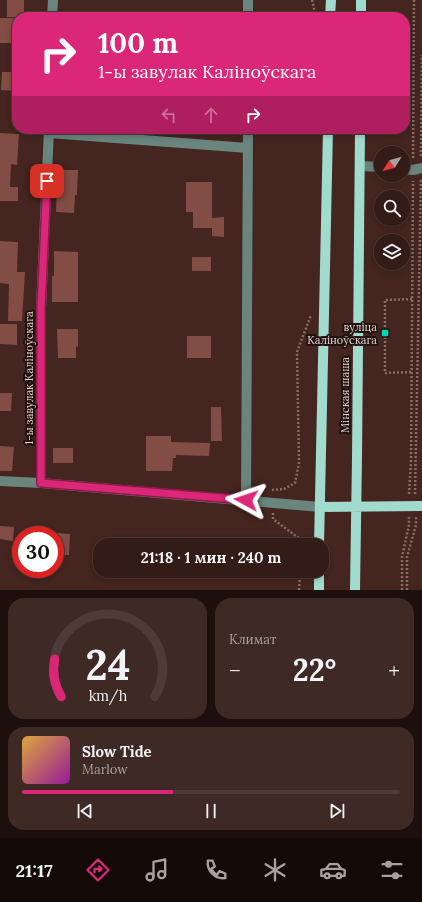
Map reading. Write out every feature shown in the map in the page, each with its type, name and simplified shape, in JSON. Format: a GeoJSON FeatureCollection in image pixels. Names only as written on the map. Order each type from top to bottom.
{"type":"FeatureCollection","features":[{"type":"Feature","properties":{"kind":"main road"},"geometry":{"type":"LineString","coordinates":[[330,12],[331,0]]}},
{"type":"Feature","properties":{"kind":"main road"},"geometry":{"type":"LineString","coordinates":[[361,0],[361,12]]}},
{"type":"Feature","properties":{"kind":"main road","name":"Мінская шаша"},"geometry":{"type":"LineString","coordinates":[[319,538],[328,134]]}},
{"type":"Feature","properties":{"kind":"main road","name":"Мінская шаша"},"geometry":{"type":"LineString","coordinates":[[354,590],[360,134]]}},
{"type":"Feature","properties":{"kind":"main road"},"geometry":{"type":"LineString","coordinates":[[320,507],[415,506]]}},
{"type":"Feature","properties":{"kind":"main road"},"geometry":{"type":"LineString","coordinates":[[319,578],[319,590]]}},
{"type":"Feature","properties":{"kind":"street"},"geometry":{"type":"LineString","coordinates":[[52,12],[53,0]]}},
{"type":"Feature","properties":{"kind":"street"},"geometry":{"type":"LineString","coordinates":[[248,0],[248,12]]}},
{"type":"Feature","properties":{"kind":"street","name":"1-ы завулак Каліноўскага"},"geometry":{"type":"LineString","coordinates":[[41,483],[41,308],[49,134]]}},
{"type":"Feature","properties":{"kind":"street"},"geometry":{"type":"LineString","coordinates":[[84,134],[248,148]]}},
{"type":"Feature","properties":{"kind":"street"},"geometry":{"type":"LineString","coordinates":[[246,500],[248,134]]}},
{"type":"Feature","properties":{"kind":"street"},"geometry":{"type":"LineString","coordinates":[[360,166],[374,167]]}},
{"type":"Feature","properties":{"kind":"street"},"geometry":{"type":"LineString","coordinates":[[0,481],[41,483],[320,507]]}},
{"type":"Feature","properties":{"kind":"path"},"geometry":{"type":"LineString","coordinates":[[312,0],[315,12]]}},
{"type":"Feature","properties":{"kind":"path"},"geometry":{"type":"LineString","coordinates":[[402,590],[402,557],[415,506],[414,0]]}},
{"type":"Feature","properties":{"kind":"path"},"geometry":{"type":"LineString","coordinates":[[407,590],[407,557],[416,525],[411,461],[411,372],[415,169],[422,55]]}},
{"type":"Feature","properties":{"kind":"path"},"geometry":{"type":"LineString","coordinates":[[411,372],[385,373],[385,300],[412,299]]}},
{"type":"Feature","properties":{"kind":"path"},"geometry":{"type":"LineString","coordinates":[[299,462],[297,352],[311,317],[311,309]]}},
{"type":"Feature","properties":{"kind":"path"},"geometry":{"type":"LineString","coordinates":[[299,590],[300,578]]}},
{"type":"Feature","properties":{"kind":"building"},"geometry":{"type":"Polygon","coordinates":[[[7,0],[24,0],[24,12],[12,12],[12,17],[7,17],[7,0]]]}},
{"type":"Feature","properties":{"kind":"building"},"geometry":{"type":"Polygon","coordinates":[[[0,18],[12,18],[12,43],[0,43],[0,18]]]}},
{"type":"Feature","properties":{"kind":"building"},"geometry":{"type":"Polygon","coordinates":[[[2,72],[12,72],[12,91],[1,90],[2,72]]]}},
{"type":"Feature","properties":{"kind":"building"},"geometry":{"type":"Polygon","coordinates":[[[0,133],[19,134],[17,165],[11,164],[10,187],[18,187],[18,201],[0,201],[0,133]]]}},
{"type":"Feature","properties":{"kind":"building"},"geometry":{"type":"Polygon","coordinates":[[[62,170],[78,170],[77,195],[75,195],[74,213],[56,212],[57,184],[62,184],[62,170]]]}},
{"type":"Feature","properties":{"kind":"building"},"geometry":{"type":"Polygon","coordinates":[[[186,182],[212,182],[212,218],[224,217],[224,237],[212,236],[212,228],[193,228],[193,212],[186,212],[186,182]]]}},
{"type":"Feature","properties":{"kind":"building"},"geometry":{"type":"Polygon","coordinates":[[[0,241],[18,242],[17,272],[25,272],[22,321],[8,321],[9,284],[0,283],[0,241]]]}},
{"type":"Feature","properties":{"kind":"building"},"geometry":{"type":"Polygon","coordinates":[[[54,251],[78,252],[78,302],[52,302],[54,251]]]}},
{"type":"Feature","properties":{"kind":"building"},"geometry":{"type":"Polygon","coordinates":[[[192,257],[211,257],[211,271],[192,271],[192,257]]]}},
{"type":"Feature","properties":{"kind":"building"},"geometry":{"type":"Polygon","coordinates":[[[0,324],[17,324],[17,345],[0,344],[0,324]]]}},
{"type":"Feature","properties":{"kind":"building"},"geometry":{"type":"Polygon","coordinates":[[[57,329],[78,329],[78,347],[76,346],[76,358],[58,358],[57,329]]]}},
{"type":"Feature","properties":{"kind":"building"},"geometry":{"type":"Polygon","coordinates":[[[187,336],[211,336],[211,358],[187,358],[187,336]]]}},
{"type":"Feature","properties":{"kind":"building"},"geometry":{"type":"Polygon","coordinates":[[[0,393],[12,393],[11,411],[0,411],[0,393]]]}},
{"type":"Feature","properties":{"kind":"building"},"geometry":{"type":"Polygon","coordinates":[[[211,407],[221,407],[222,441],[211,441],[211,407]]]}},
{"type":"Feature","properties":{"kind":"building"},"geometry":{"type":"Polygon","coordinates":[[[146,436],[171,436],[171,442],[210,443],[209,456],[176,455],[176,458],[173,458],[172,471],[146,471],[146,436]]]}},
{"type":"Feature","properties":{"kind":"building"},"geometry":{"type":"Polygon","coordinates":[[[0,446],[14,447],[12,471],[0,471],[0,446]]]}},
{"type":"Feature","properties":{"kind":"building"},"geometry":{"type":"Polygon","coordinates":[[[53,448],[73,448],[73,463],[53,463],[53,448]]]}},
{"type":"Feature","properties":{"kind":"building"},"geometry":{"type":"Polygon","coordinates":[[[0,526],[12,527],[12,541],[0,539],[0,526]]]}},
{"type":"Feature","properties":{"kind":"building"},"geometry":{"type":"Polygon","coordinates":[[[64,534],[70,534],[69,555],[64,555],[64,534]]]}},
{"type":"Feature","properties":{"kind":"place","name":"вуліца Каліноўскага"},"geometry":{"type":"Point","coordinates":[385,333]}},
{"type":"Feature","properties":{"kind":"route"},"geometry":{"type":"LineString","coordinates":[[47,181],[41,308],[41,483],[246,500]]}}]}
